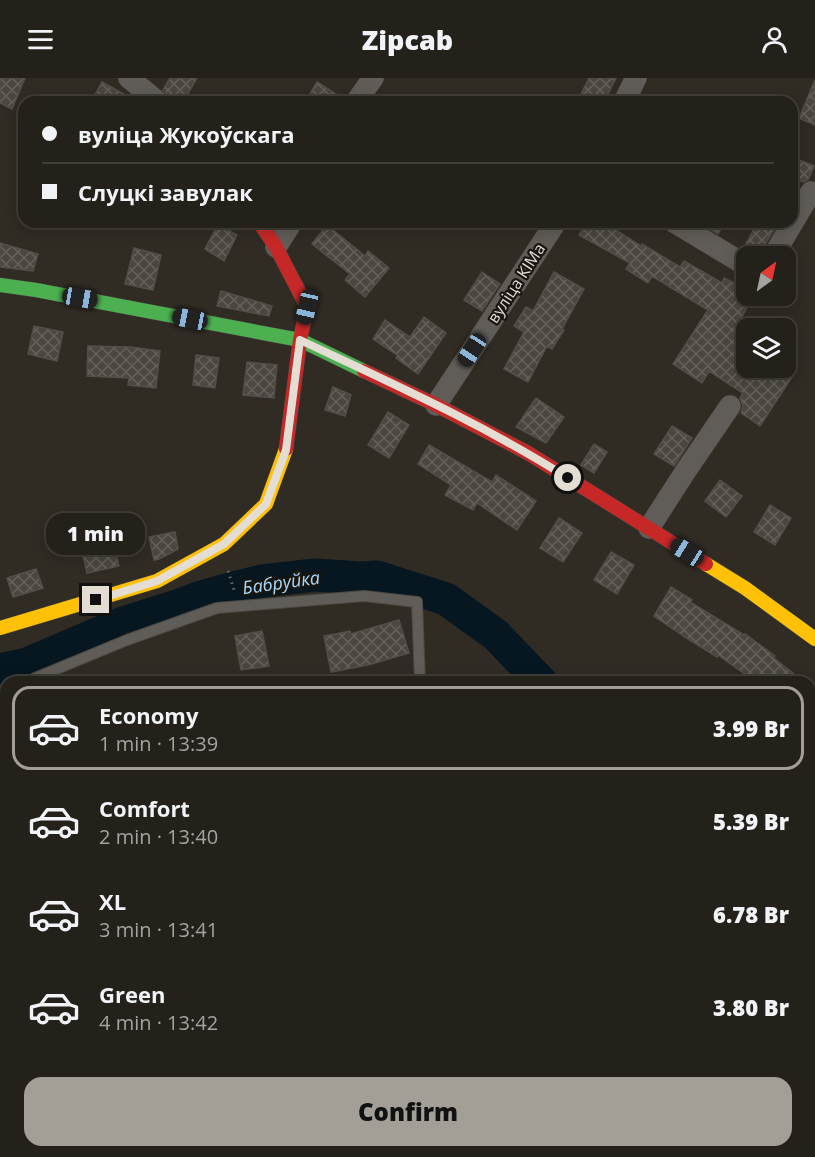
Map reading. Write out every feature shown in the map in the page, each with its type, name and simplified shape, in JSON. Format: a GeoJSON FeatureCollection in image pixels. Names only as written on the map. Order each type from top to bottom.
{"type":"FeatureCollection","features":[{"type":"Feature","properties":{"kind":"street"},"geometry":{"type":"LineString","coordinates":[[129,78],[151,96]]}},
{"type":"Feature","properties":{"kind":"street"},"geometry":{"type":"LineString","coordinates":[[360,96],[373,78]]}},
{"type":"Feature","properties":{"kind":"street"},"geometry":{"type":"LineString","coordinates":[[627,96],[636,78]]}},
{"type":"Feature","properties":{"kind":"street"},"geometry":{"type":"LineString","coordinates":[[798,214],[811,192]]}},
{"type":"Feature","properties":{"kind":"street"},"geometry":{"type":"LineString","coordinates":[[0,628],[157,581],[224,544],[266,504],[286,450],[300,340],[307,307],[276,247],[263,228]]}},
{"type":"Feature","properties":{"kind":"street"},"geometry":{"type":"LineString","coordinates":[[276,247],[288,228]]}},
{"type":"Feature","properties":{"kind":"street","name":"вуліца КІМа"},"geometry":{"type":"LineString","coordinates":[[436,405],[552,228]]}},
{"type":"Feature","properties":{"kind":"street"},"geometry":{"type":"LineString","coordinates":[[684,228],[736,259]]}},
{"type":"Feature","properties":{"kind":"street"},"geometry":{"type":"LineString","coordinates":[[779,246],[790,228]]}},
{"type":"Feature","properties":{"kind":"street"},"geometry":{"type":"LineString","coordinates":[[0,285],[300,340],[436,405],[528,453],[745,588],[815,639]]}},
{"type":"Feature","properties":{"kind":"street"},"geometry":{"type":"LineString","coordinates":[[649,528],[730,406]]}},
{"type":"Feature","properties":{"kind":"lane"},"geometry":{"type":"LineString","coordinates":[[40,676],[127,640],[218,608],[364,596],[417,602],[420,676]]}},
{"type":"Feature","properties":{"kind":"path"},"geometry":{"type":"LineString","coordinates":[[226,566],[236,597]]}},
{"type":"Feature","properties":{"kind":"building"},"geometry":{"type":"Polygon","coordinates":[[[0,78],[25,78],[12,109],[0,103],[0,78]]]}},
{"type":"Feature","properties":{"kind":"building"},"geometry":{"type":"Polygon","coordinates":[[[170,78],[197,78],[186,96],[169,96],[163,90],[170,78]]]}},
{"type":"Feature","properties":{"kind":"building"},"geometry":{"type":"Polygon","coordinates":[[[589,78],[616,78],[607,96],[580,96],[589,78]]]}},
{"type":"Feature","properties":{"kind":"building"},"geometry":{"type":"Polygon","coordinates":[[[815,80],[815,125],[799,118],[815,80]]]}},
{"type":"Feature","properties":{"kind":"building"},"geometry":{"type":"Polygon","coordinates":[[[102,82],[127,96],[94,96],[102,82]]]}},
{"type":"Feature","properties":{"kind":"building"},"geometry":{"type":"Polygon","coordinates":[[[317,82],[339,96],[309,96],[317,82]]]}},
{"type":"Feature","properties":{"kind":"building"},"geometry":{"type":"Polygon","coordinates":[[[798,159],[814,166],[808,180],[803,182],[798,180],[798,159]]]}},
{"type":"Feature","properties":{"kind":"building"},"geometry":{"type":"Polygon","coordinates":[[[216,228],[225,228],[237,235],[224,261],[205,249],[216,228]]]}},
{"type":"Feature","properties":{"kind":"building"},"geometry":{"type":"Polygon","coordinates":[[[325,228],[331,228],[365,256],[368,251],[389,268],[365,297],[345,280],[350,274],[312,244],[325,228]]]}},
{"type":"Feature","properties":{"kind":"building"},"geometry":{"type":"Polygon","coordinates":[[[584,228],[612,228],[680,267],[684,261],[722,283],[724,278],[736,284],[736,306],[748,306],[741,318],[736,318],[736,328],[733,334],[736,336],[736,378],[791,378],[760,426],[741,413],[743,406],[740,398],[743,393],[709,371],[702,383],[673,364],[708,310],[652,276],[648,283],[626,269],[630,263],[579,235],[584,228]]]}},
{"type":"Feature","properties":{"kind":"building"},"geometry":{"type":"Polygon","coordinates":[[[708,228],[722,228],[718,234],[708,228]]]}},
{"type":"Feature","properties":{"kind":"building"},"geometry":{"type":"Polygon","coordinates":[[[755,228],[775,228],[764,246],[745,246],[755,228]]]}},
{"type":"Feature","properties":{"kind":"building"},"geometry":{"type":"Polygon","coordinates":[[[0,243],[38,254],[33,271],[0,267],[0,243]]]}},
{"type":"Feature","properties":{"kind":"building"},"geometry":{"type":"Polygon","coordinates":[[[134,248],[161,255],[153,290],[125,284],[134,248]]]}},
{"type":"Feature","properties":{"kind":"building"},"geometry":{"type":"Polygon","coordinates":[[[482,272],[500,284],[482,311],[464,300],[482,272]]]}},
{"type":"Feature","properties":{"kind":"building"},"geometry":{"type":"Polygon","coordinates":[[[554,272],[584,289],[562,329],[564,330],[552,349],[547,346],[528,382],[504,369],[524,332],[514,326],[526,307],[533,311],[554,272]]]}},
{"type":"Feature","properties":{"kind":"building"},"geometry":{"type":"Polygon","coordinates":[[[221,291],[272,306],[269,316],[217,306],[221,291]]]}},
{"type":"Feature","properties":{"kind":"building"},"geometry":{"type":"Polygon","coordinates":[[[424,317],[446,333],[418,374],[396,358],[397,355],[373,339],[385,320],[410,337],[424,317]]]}},
{"type":"Feature","properties":{"kind":"building"},"geometry":{"type":"Polygon","coordinates":[[[34,326],[63,332],[57,361],[28,354],[34,326]]]}},
{"type":"Feature","properties":{"kind":"building"},"geometry":{"type":"Polygon","coordinates":[[[88,346],[130,347],[160,351],[156,388],[128,385],[129,378],[87,376],[88,346]]]}},
{"type":"Feature","properties":{"kind":"building"},"geometry":{"type":"Polygon","coordinates":[[[196,355],[219,358],[215,388],[193,385],[196,355]]]}},
{"type":"Feature","properties":{"kind":"building"},"geometry":{"type":"Polygon","coordinates":[[[247,362],[277,365],[274,398],[243,395],[247,362]]]}},
{"type":"Feature","properties":{"kind":"building"},"geometry":{"type":"Polygon","coordinates":[[[333,387],[351,395],[345,416],[325,410],[333,387]]]}},
{"type":"Feature","properties":{"kind":"building"},"geometry":{"type":"Polygon","coordinates":[[[536,398],[564,417],[546,443],[516,427],[536,398]]]}},
{"type":"Feature","properties":{"kind":"building"},"geometry":{"type":"Polygon","coordinates":[[[388,412],[409,425],[389,458],[368,445],[388,412]]]}},
{"type":"Feature","properties":{"kind":"building"},"geometry":{"type":"Polygon","coordinates":[[[672,426],[692,438],[674,466],[654,454],[672,426]]]}},
{"type":"Feature","properties":{"kind":"building"},"geometry":{"type":"Polygon","coordinates":[[[594,444],[607,452],[594,473],[581,465],[594,444]]]}},
{"type":"Feature","properties":{"kind":"building"},"geometry":{"type":"Polygon","coordinates":[[[429,445],[492,482],[496,475],[536,501],[517,530],[477,503],[473,510],[445,495],[451,485],[418,464],[429,445]]]}},
{"type":"Feature","properties":{"kind":"building"},"geometry":{"type":"Polygon","coordinates":[[[720,480],[742,496],[726,517],[705,501],[720,480]]]}},
{"type":"Feature","properties":{"kind":"building"},"geometry":{"type":"Polygon","coordinates":[[[770,505],[791,518],[775,545],[754,532],[770,505]]]}},
{"type":"Feature","properties":{"kind":"building"},"geometry":{"type":"Polygon","coordinates":[[[559,518],[582,533],[563,562],[540,548],[559,518]]]}},
{"type":"Feature","properties":{"kind":"building"},"geometry":{"type":"Polygon","coordinates":[[[175,532],[178,549],[154,560],[149,537],[175,532]]]}},
{"type":"Feature","properties":{"kind":"building"},"geometry":{"type":"Polygon","coordinates":[[[114,543],[119,566],[87,573],[82,551],[114,543]]]}},
{"type":"Feature","properties":{"kind":"building"},"geometry":{"type":"Polygon","coordinates":[[[611,552],[634,565],[617,594],[594,580],[611,552]]]}},
{"type":"Feature","properties":{"kind":"building"},"geometry":{"type":"Polygon","coordinates":[[[36,569],[43,588],[13,597],[7,578],[36,569]]]}},
{"type":"Feature","properties":{"kind":"building"},"geometry":{"type":"Polygon","coordinates":[[[671,587],[692,600],[690,602],[745,634],[775,656],[774,658],[796,676],[748,676],[654,616],[671,587]]]}},
{"type":"Feature","properties":{"kind":"building"},"geometry":{"type":"Polygon","coordinates":[[[399,620],[409,653],[368,665],[331,672],[324,636],[350,631],[351,634],[399,620]]]}},
{"type":"Feature","properties":{"kind":"building"},"geometry":{"type":"Polygon","coordinates":[[[262,631],[269,666],[241,670],[235,636],[262,631]]]}},
{"type":"Feature","properties":{"kind":"waterway","name":"Бабруйка"},"geometry":{"type":"LineString","coordinates":[[0,670],[27,664],[123,623],[201,597],[262,581],[315,575],[377,577],[446,599],[496,635],[535,676]]}},
{"type":"Feature","properties":{"kind":"traffic: fast"},"geometry":{"type":"LineString","coordinates":[[0,285],[300,340],[364,371]]}},
{"type":"Feature","properties":{"kind":"traffic: slow"},"geometry":{"type":"LineString","coordinates":[[0,628],[157,581],[224,544],[266,504],[286,449]]}},
{"type":"Feature","properties":{"kind":"traffic: slow"},"geometry":{"type":"LineString","coordinates":[[706,564],[745,588],[815,639]]}},
{"type":"Feature","properties":{"kind":"traffic: jam"},"geometry":{"type":"LineString","coordinates":[[263,228],[276,247],[307,307],[300,340],[286,449]]}},
{"type":"Feature","properties":{"kind":"traffic: jam"},"geometry":{"type":"LineString","coordinates":[[364,371],[528,453],[706,564]]}},
{"type":"Feature","properties":{"kind":"route"},"geometry":{"type":"LineString","coordinates":[[96,600],[157,581],[224,544],[266,504],[286,450],[300,340],[436,405],[528,453],[568,478]]}}]}
